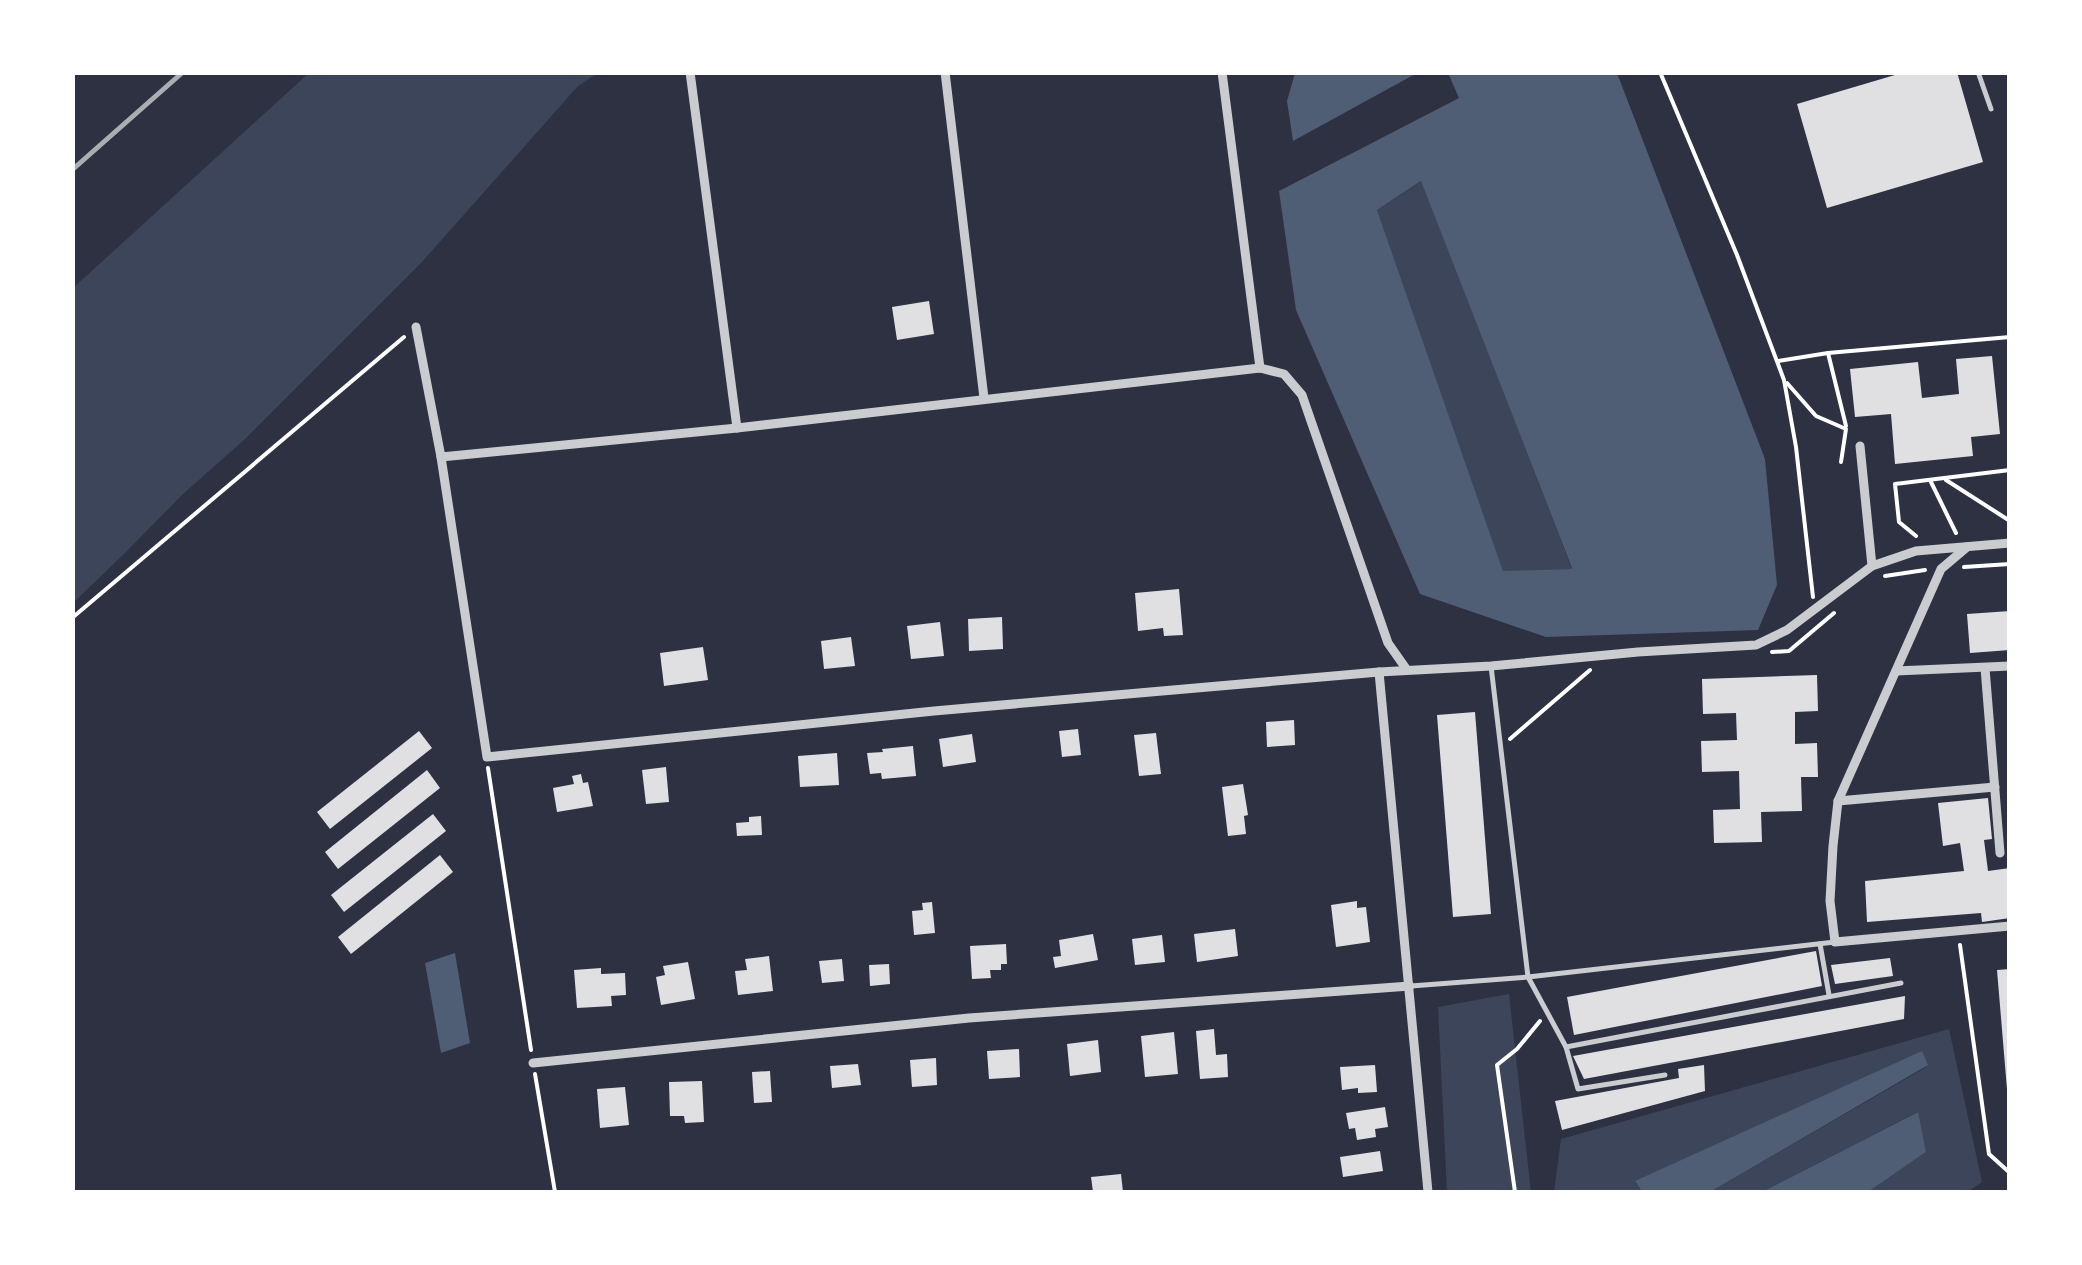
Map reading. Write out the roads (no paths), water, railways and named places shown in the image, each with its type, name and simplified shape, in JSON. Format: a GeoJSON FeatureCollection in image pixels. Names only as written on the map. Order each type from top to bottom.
{"type":"FeatureCollection","features":[{"type":"Feature","properties":{"kind":"street"},"geometry":{"type":"LineString","coordinates":[[690,72],[737,428]]}},
{"type":"Feature","properties":{"kind":"street"},"geometry":{"type":"LineString","coordinates":[[945,72],[984,398]]}},
{"type":"Feature","properties":{"kind":"street"},"geometry":{"type":"LineString","coordinates":[[1222,72],[1260,368]]}},
{"type":"Feature","properties":{"kind":"street"},"geometry":{"type":"LineString","coordinates":[[416,326],[441,457],[487,757],[934,711],[1379,672],[1756,645],[1788,630],[1872,566],[1916,551],[2010,543]]}},
{"type":"Feature","properties":{"kind":"street"},"geometry":{"type":"LineString","coordinates":[[441,457],[737,428],[1260,368],[1284,374],[1302,395],[1388,643],[1407,670]]}},
{"type":"Feature","properties":{"kind":"street"},"geometry":{"type":"LineString","coordinates":[[1860,446],[1872,566]]}},
{"type":"Feature","properties":{"kind":"street"},"geometry":{"type":"LineString","coordinates":[[1969,545],[1941,568],[1838,801],[1830,901],[1835,942],[2010,926]]}},
{"type":"Feature","properties":{"kind":"street"},"geometry":{"type":"LineString","coordinates":[[1896,671],[2010,666]]}},
{"type":"Feature","properties":{"kind":"street"},"geometry":{"type":"LineString","coordinates":[[1986,668],[2000,852]]}},
{"type":"Feature","properties":{"kind":"street"},"geometry":{"type":"LineString","coordinates":[[1379,672],[1428,1192]]}},
{"type":"Feature","properties":{"kind":"street"},"geometry":{"type":"LineString","coordinates":[[1838,801],[1995,787]]}},
{"type":"Feature","properties":{"kind":"street"},"geometry":{"type":"LineString","coordinates":[[533,1062],[969,1018],[1410,986]]}},
{"type":"Feature","properties":{"kind":"lane"},"geometry":{"type":"LineString","coordinates":[[1978,72],[1991,108]]}},
{"type":"Feature","properties":{"kind":"lane"},"geometry":{"type":"LineString","coordinates":[[1492,666],[1528,977],[1566,1047],[1578,1089],[1665,1075]]}},
{"type":"Feature","properties":{"kind":"lane"},"geometry":{"type":"LineString","coordinates":[[1410,986],[1528,977],[1835,942]]}},
{"type":"Feature","properties":{"kind":"lane"},"geometry":{"type":"LineString","coordinates":[[1820,944],[1829,996]]}},
{"type":"Feature","properties":{"kind":"lane"},"geometry":{"type":"LineString","coordinates":[[1566,1047],[1901,984]]}},
{"type":"Feature","properties":{"kind":"railway"},"geometry":{"type":"LineString","coordinates":[[72,170],[183,72]]}}]}
